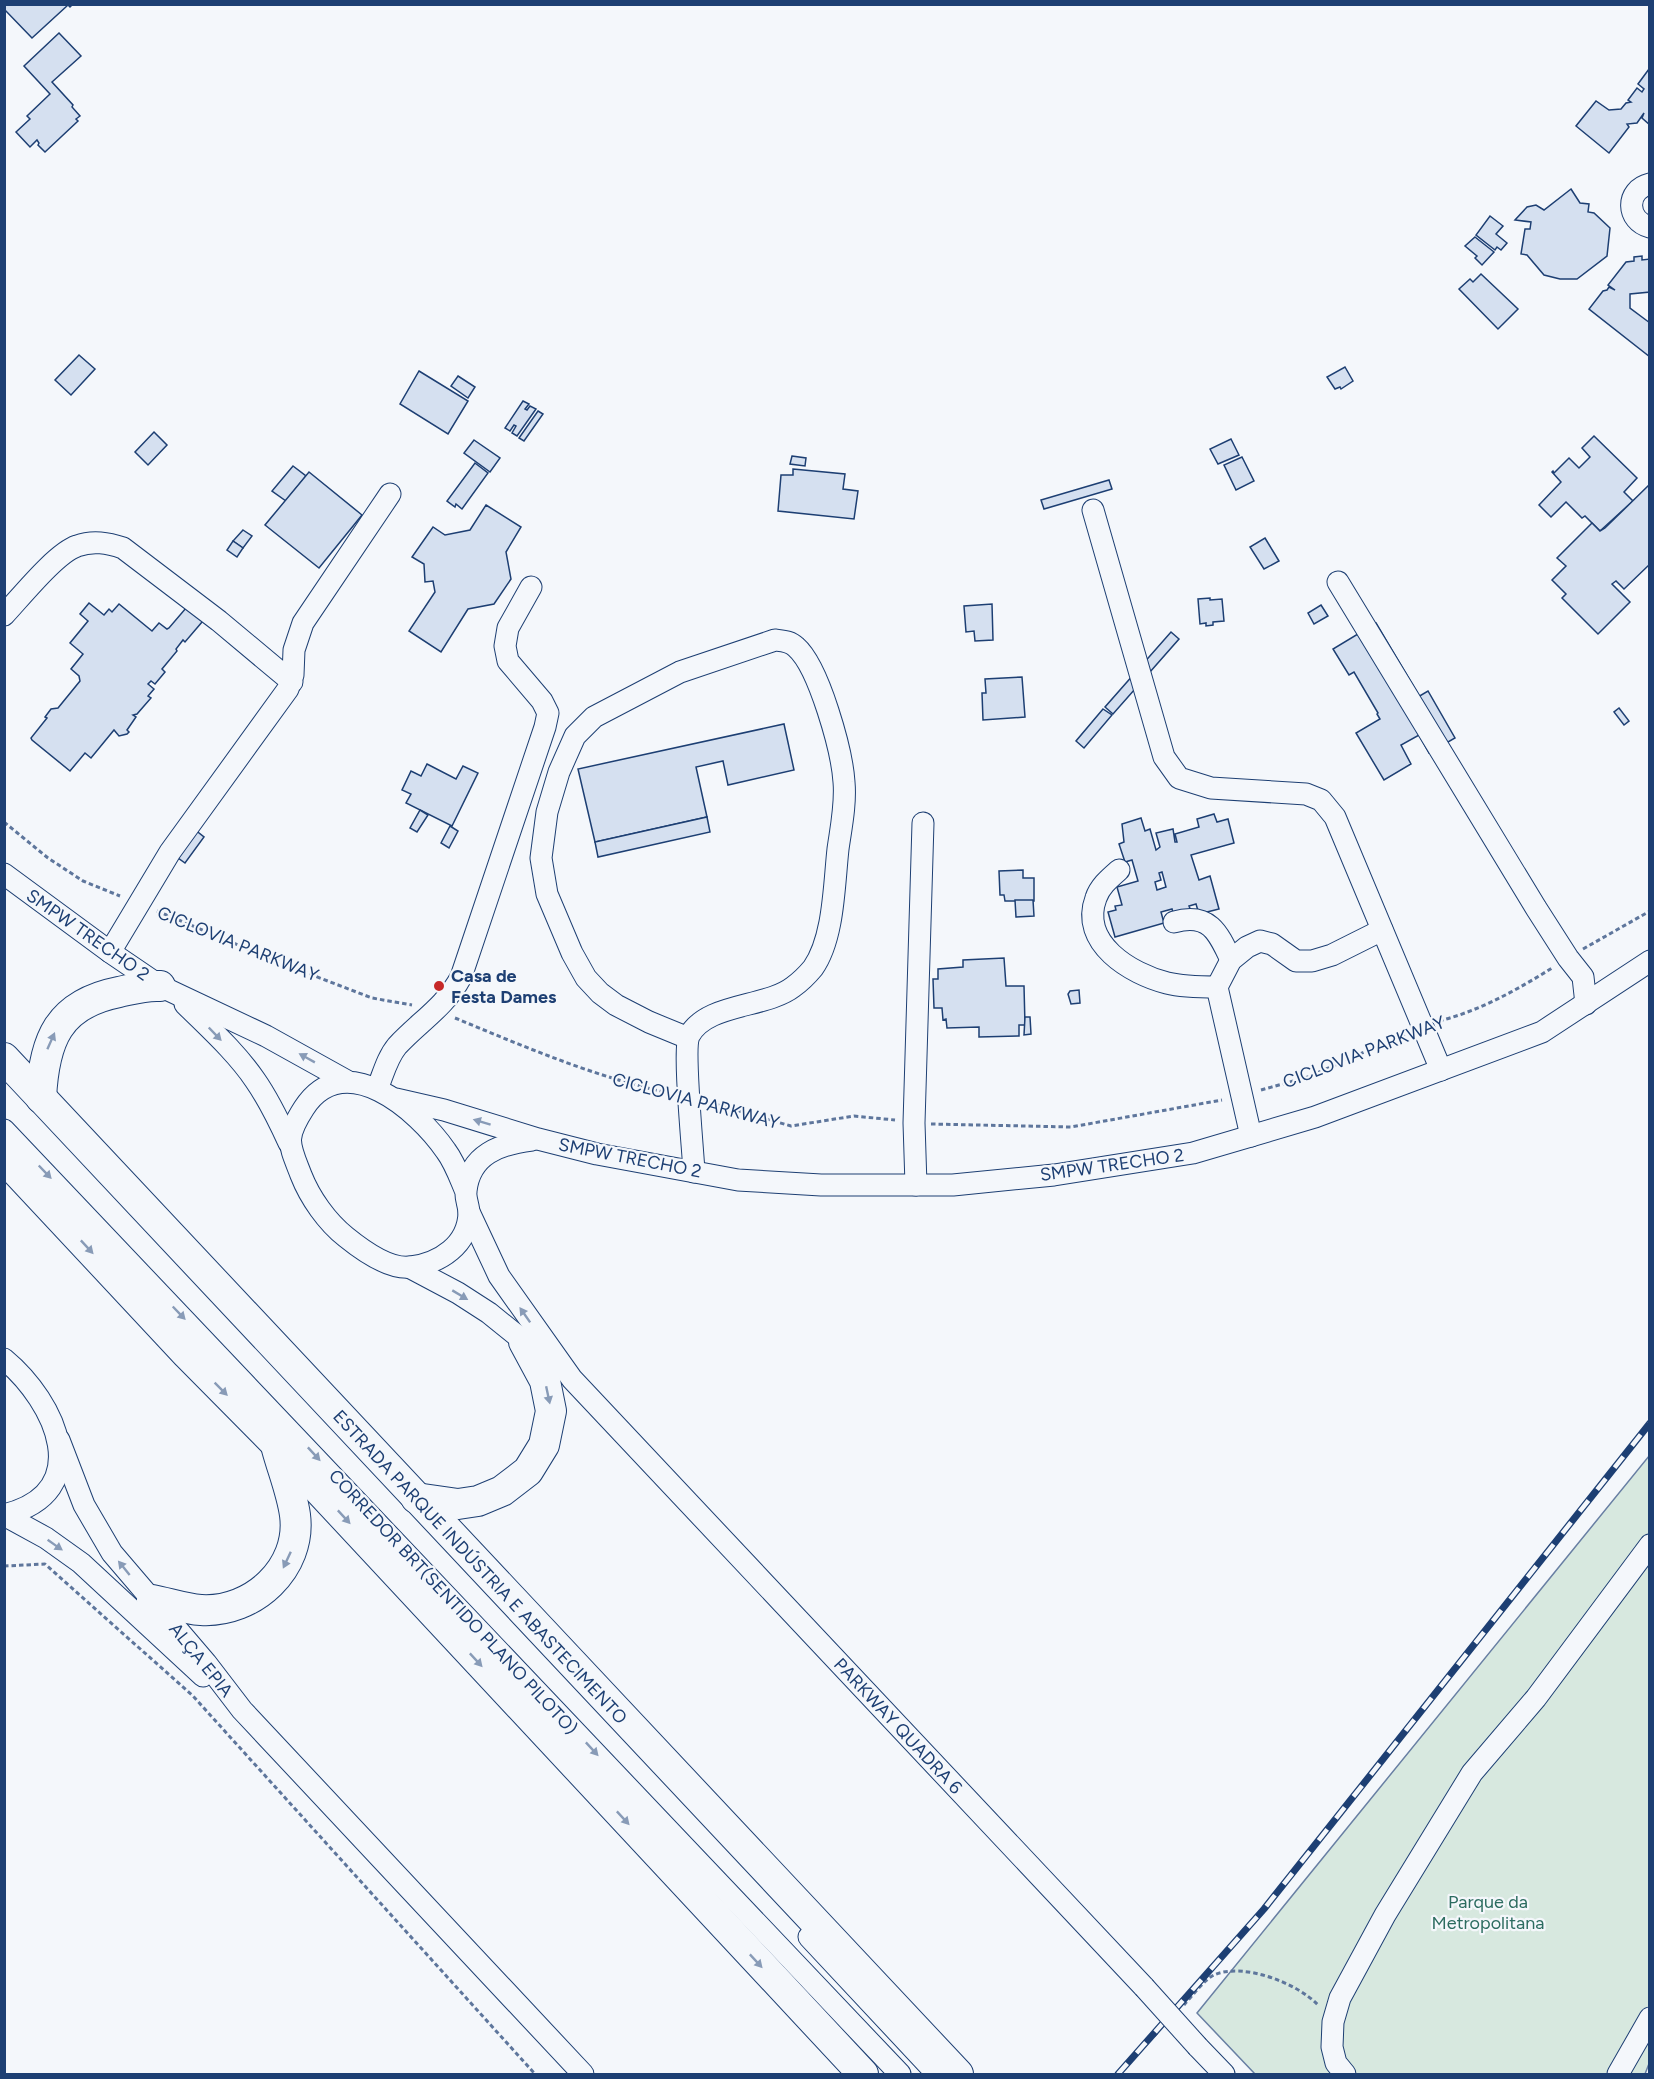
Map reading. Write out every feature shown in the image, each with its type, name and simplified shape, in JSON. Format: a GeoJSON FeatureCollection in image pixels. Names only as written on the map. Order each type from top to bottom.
{"type":"FeatureCollection","features":[{"type":"Feature","properties":{"kind":"highway"},"geometry":{"type":"LineString","coordinates":[[41,1098],[46,1052],[56,1031],[71,1012],[98,996],[150,986],[167,990]]}},
{"type":"Feature","properties":{"kind":"highway","name":"ESTRADA PARQUE INDÚSTRIA E ABASTECIMENTO"},"geometry":{"type":"LineString","coordinates":[[4,1058],[958,2074]]}},
{"type":"Feature","properties":{"kind":"highway"},"geometry":{"type":"LineString","coordinates":[[4,1158],[187,1354],[275,1443],[863,2074]]}},
{"type":"Feature","properties":{"kind":"highway"},"geometry":{"type":"LineString","coordinates":[[416,1498],[458,1504],[478,1501],[502,1491],[528,1471],[544,1445],[551,1411],[545,1381],[524,1342]]}},
{"type":"Feature","properties":{"kind":"highway"},"geometry":{"type":"LineString","coordinates":[[152,1600],[202,1610],[226,1608],[248,1600],[272,1583],[287,1565],[295,1541],[296,1516],[275,1443]]}},
{"type":"Feature","properties":{"kind":"street"},"geometry":{"type":"LineString","coordinates":[[1650,184],[1638,189],[1631,202],[1634,218],[1640,224],[1650,227]]}},
{"type":"Feature","properties":{"kind":"street"},"geometry":{"type":"LineString","coordinates":[[110,952],[170,852],[292,682],[294,650],[303,623],[390,494]]}},
{"type":"Feature","properties":{"kind":"street"},"geometry":{"type":"LineString","coordinates":[[1093,510],[1164,757],[1179,778],[1211,788],[1306,794],[1321,800],[1335,817],[1441,1070]]}},
{"type":"Feature","properties":{"kind":"street"},"geometry":{"type":"LineString","coordinates":[[4,615],[61,556],[75,546],[92,542],[108,543],[123,548],[133,555],[219,621],[292,682]]}},
{"type":"Feature","properties":{"kind":"street"},"geometry":{"type":"LineString","coordinates":[[1338,582],[1568,958],[1583,976],[1586,1004]]}},
{"type":"Feature","properties":{"kind":"street"},"geometry":{"type":"LineString","coordinates":[[377,1089],[396,1047],[448,998],[460,977],[545,727],[548,713],[542,701],[508,661],[505,646],[508,628],[531,587]]}},
{"type":"Feature","properties":{"kind":"street"},"geometry":{"type":"LineString","coordinates":[[688,1038],[616,1005],[586,978],[572,953],[547,894],[541,858],[547,812],[559,772],[575,736],[594,717],[680,672],[775,640],[787,641],[796,646],[804,655],[815,677],[841,752],[845,784],[829,922],[823,947],[813,968],[793,988],[771,998],[704,1020],[688,1038],[694,1172]]}},
{"type":"Feature","properties":{"kind":"street"},"geometry":{"type":"LineString","coordinates":[[916,1185],[914,1122],[923,823]]}},
{"type":"Feature","properties":{"kind":"street"},"geometry":{"type":"LineString","coordinates":[[1119,870],[1104,884],[1095,899],[1093,916],[1096,932],[1105,949],[1127,966],[1146,976],[1168,983],[1218,987]]}},
{"type":"Feature","properties":{"kind":"street","name":"SMPW TRECHO 2"},"geometry":{"type":"LineString","coordinates":[[4,874],[110,952],[167,990]]}},
{"type":"Feature","properties":{"kind":"street"},"geometry":{"type":"LineString","coordinates":[[1174,922],[1190,918],[1203,922],[1214,930],[1231,960]]}},
{"type":"Feature","properties":{"kind":"street"},"geometry":{"type":"LineString","coordinates":[[1251,1136],[1218,987],[1231,960],[1247,946],[1260,941],[1272,944],[1296,961],[1312,961],[1332,955],[1382,930]]}},
{"type":"Feature","properties":{"kind":"street","name":"SMPW TRECHO 2"},"geometry":{"type":"LineString","coordinates":[[538,1139],[597,1154],[738,1180],[821,1185],[953,1185],[1054,1175],[1193,1153],[1316,1117],[1542,1032],[1650,961]]}},
{"type":"Feature","properties":{"kind":"street"},"geometry":{"type":"LineString","coordinates":[[167,990],[266,1036],[347,1081],[377,1089],[396,1099],[420,1119],[447,1151],[457,1170],[467,1202]]}},
{"type":"Feature","properties":{"kind":"street"},"geometry":{"type":"LineString","coordinates":[[167,990],[233,1053],[254,1079],[270,1104],[289,1143],[306,1188],[338,1231],[364,1252],[384,1262],[409,1268],[437,1260],[455,1248],[466,1231],[467,1202],[472,1172],[480,1161],[492,1150],[507,1143],[538,1139]]}},
{"type":"Feature","properties":{"kind":"street"},"geometry":{"type":"LineString","coordinates":[[4,1076],[937,2074]]}},
{"type":"Feature","properties":{"kind":"street"},"geometry":{"type":"LineString","coordinates":[[289,1143],[296,1121],[309,1100],[329,1085],[347,1081]]}},
{"type":"Feature","properties":{"kind":"street"},"geometry":{"type":"LineString","coordinates":[[396,1099],[444,1110],[538,1139]]}},
{"type":"Feature","properties":{"kind":"street","name":"CORREDOR BRT(SENTIDO PLANO PILOTO)"},"geometry":{"type":"LineString","coordinates":[[4,1130],[900,2074]]}},
{"type":"Feature","properties":{"kind":"street","name":"PARKWAY QUADRA 6"},"geometry":{"type":"LineString","coordinates":[[467,1202],[499,1276],[572,1379],[1224,2074]]}},
{"type":"Feature","properties":{"kind":"street","name":"PARKWAY QUADRA 6"},"geometry":{"type":"LineString","coordinates":[[409,1268],[458,1293],[489,1313],[572,1379]]}},
{"type":"Feature","properties":{"kind":"street","name":"ALÇA EPIA"},"geometry":{"type":"LineString","coordinates":[[4,1359],[29,1384],[40,1400],[59,1440],[84,1505],[112,1553],[206,1663],[242,1710]]}},
{"type":"Feature","properties":{"kind":"street"},"geometry":{"type":"LineString","coordinates":[[4,1515],[23,1510],[43,1497],[54,1483],[60,1467],[59,1440]]}},
{"type":"Feature","properties":{"kind":"street","name":"ALÇA EPIA"},"geometry":{"type":"LineString","coordinates":[[4,1515],[46,1538],[81,1563],[242,1710]]}},
{"type":"Feature","properties":{"kind":"street"},"geometry":{"type":"LineString","coordinates":[[1345,2074],[1336,2063],[1332,2047],[1333,2022],[1340,1998],[1385,1915],[1472,1773],[1536,1698],[1650,1545]]}},
{"type":"Feature","properties":{"kind":"street"},"geometry":{"type":"LineString","coordinates":[[242,1710],[583,2074]]}},
{"type":"Feature","properties":{"kind":"street"},"geometry":{"type":"LineString","coordinates":[[1618,2074],[1650,2019]]}},
{"type":"Feature","properties":{"kind":"path","name":"CICLOVIA PARKWAY"},"geometry":{"type":"LineString","coordinates":[[4,822],[48,858],[83,881],[286,965],[372,998],[435,1009],[542,1054],[616,1080],[791,1126],[854,1116],[914,1122],[1071,1127],[1214,1102],[1308,1077],[1423,1026],[1462,1015],[1527,984],[1650,911]]}},
{"type":"Feature","properties":{"kind":"path"},"geometry":{"type":"LineString","coordinates":[[4,1566],[45,1564],[193,1696],[535,2074]]}},
{"type":"Feature","properties":{"kind":"path"},"geometry":{"type":"LineString","coordinates":[[1180,2008],[1212,1975],[1229,1972],[1253,1974],[1279,1979],[1308,1995],[1333,2022]]}},
{"type":"Feature","properties":{"kind":"path"},"geometry":{"type":"LineString","coordinates":[[1116,2074],[1164,2025]]}},
{"type":"Feature","properties":{"kind":"green space","name":"Parque da Metropolitana"},"geometry":{"type":"Polygon","coordinates":[[[1649,1456],[1650,2061],[1645,2074],[1255,2074],[1197,2013],[1649,1456]]]}},
{"type":"Feature","properties":{"kind":"building"},"geometry":{"type":"Polygon","coordinates":[[[4,4],[73,4],[70,7],[68,5],[32,38],[4,9],[4,4]]]}},
{"type":"Feature","properties":{"kind":"building"},"geometry":{"type":"Polygon","coordinates":[[[59,33],[81,56],[52,82],[80,116],[76,119],[78,121],[45,152],[38,145],[37,140],[30,147],[16,132],[30,119],[27,116],[50,94],[24,66],[59,33]]]}},
{"type":"Feature","properties":{"kind":"building"},"geometry":{"type":"Polygon","coordinates":[[[1649,69],[1650,125],[1642,118],[1644,113],[1637,123],[1627,124],[1629,127],[1609,153],[1576,126],[1596,101],[1609,110],[1621,109],[1626,103],[1631,102],[1628,100],[1637,88],[1642,92],[1644,89],[1638,84],[1649,69]]]}},
{"type":"Feature","properties":{"kind":"building"},"geometry":{"type":"Polygon","coordinates":[[[1571,189],[1580,203],[1589,204],[1588,212],[1594,213],[1610,228],[1607,256],[1577,279],[1560,279],[1544,275],[1527,255],[1521,254],[1525,229],[1530,229],[1531,222],[1515,220],[1527,207],[1536,205],[1544,210],[1571,189]]]}},
{"type":"Feature","properties":{"kind":"building"},"geometry":{"type":"Polygon","coordinates":[[[1490,216],[1503,226],[1496,234],[1507,243],[1501,250],[1497,247],[1495,250],[1476,235],[1490,216]]]}},
{"type":"Feature","properties":{"kind":"building"},"geometry":{"type":"Polygon","coordinates":[[[1475,237],[1494,252],[1482,265],[1475,258],[1477,256],[1465,246],[1475,237]]]}},
{"type":"Feature","properties":{"kind":"building"},"geometry":{"type":"Polygon","coordinates":[[[1642,256],[1642,260],[1650,259],[1650,292],[1630,294],[1630,308],[1650,323],[1650,357],[1589,309],[1603,291],[1609,287],[1615,290],[1608,285],[1626,262],[1634,261],[1634,257],[1642,256]]]}},
{"type":"Feature","properties":{"kind":"building"},"geometry":{"type":"Polygon","coordinates":[[[1481,274],[1518,309],[1498,329],[1459,289],[1470,279],[1473,282],[1481,274]]]}},
{"type":"Feature","properties":{"kind":"building"},"geometry":{"type":"Polygon","coordinates":[[[79,355],[95,369],[71,395],[55,380],[79,355]]]}},
{"type":"Feature","properties":{"kind":"building"},"geometry":{"type":"Polygon","coordinates":[[[1345,367],[1353,381],[1341,389],[1340,387],[1335,389],[1327,377],[1345,367]]]}},
{"type":"Feature","properties":{"kind":"building"},"geometry":{"type":"Polygon","coordinates":[[[419,371],[468,401],[448,434],[400,404],[419,371]]]}},
{"type":"Feature","properties":{"kind":"building"},"geometry":{"type":"Polygon","coordinates":[[[458,376],[475,387],[468,398],[451,386],[458,376]]]}},
{"type":"Feature","properties":{"kind":"building"},"geometry":{"type":"Polygon","coordinates":[[[523,401],[529,404],[525,409],[527,410],[530,406],[536,409],[517,436],[512,433],[516,426],[514,425],[510,431],[505,428],[523,401]]]}},
{"type":"Feature","properties":{"kind":"building"},"geometry":{"type":"Polygon","coordinates":[[[538,411],[543,414],[524,441],[519,438],[538,411]]]}},
{"type":"Feature","properties":{"kind":"building"},"geometry":{"type":"Polygon","coordinates":[[[154,432],[167,445],[148,465],[135,452],[154,432]]]}},
{"type":"Feature","properties":{"kind":"building"},"geometry":{"type":"Polygon","coordinates":[[[1594,436],[1637,478],[1624,492],[1633,501],[1600,531],[1566,502],[1551,517],[1539,505],[1561,482],[1552,472],[1554,473],[1569,458],[1579,468],[1590,457],[1582,448],[1594,436]]]}},
{"type":"Feature","properties":{"kind":"building"},"geometry":{"type":"Polygon","coordinates":[[[1231,439],[1239,455],[1218,464],[1210,449],[1231,439]]]}},
{"type":"Feature","properties":{"kind":"building"},"geometry":{"type":"Polygon","coordinates":[[[474,440],[500,458],[490,472],[464,453],[474,440]]]}},
{"type":"Feature","properties":{"kind":"building"},"geometry":{"type":"Polygon","coordinates":[[[792,456],[806,458],[805,466],[790,464],[792,456]]]}},
{"type":"Feature","properties":{"kind":"building"},"geometry":{"type":"Polygon","coordinates":[[[1242,457],[1254,481],[1236,490],[1224,465],[1242,457]]]}},
{"type":"Feature","properties":{"kind":"building"},"geometry":{"type":"Polygon","coordinates":[[[475,463],[488,473],[462,509],[456,504],[455,507],[447,501],[475,463]]]}},
{"type":"Feature","properties":{"kind":"building"},"geometry":{"type":"Polygon","coordinates":[[[293,466],[306,476],[286,501],[272,491],[293,466]]]}},
{"type":"Feature","properties":{"kind":"building"},"geometry":{"type":"Polygon","coordinates":[[[793,469],[845,474],[843,489],[858,491],[854,519],[778,511],[781,475],[793,475],[793,469]]]}},
{"type":"Feature","properties":{"kind":"building"},"geometry":{"type":"Polygon","coordinates":[[[309,472],[362,515],[319,568],[265,525],[309,472]]]}},
{"type":"Feature","properties":{"kind":"building"},"geometry":{"type":"Polygon","coordinates":[[[1109,480],[1112,489],[1044,509],[1041,500],[1109,480]]]}},
{"type":"Feature","properties":{"kind":"building"},"geometry":{"type":"Polygon","coordinates":[[[1650,484],[1650,564],[1624,589],[1616,581],[1612,584],[1630,602],[1598,634],[1562,598],[1566,594],[1552,580],[1566,566],[1557,558],[1592,523],[1600,531],[1605,528],[1650,484]]]}},
{"type":"Feature","properties":{"kind":"building"},"geometry":{"type":"Polygon","coordinates":[[[486,505],[521,527],[506,552],[511,579],[494,604],[468,609],[441,652],[409,631],[435,592],[433,581],[425,582],[424,564],[412,557],[433,527],[445,535],[470,530],[486,505]]]}},
{"type":"Feature","properties":{"kind":"building"},"geometry":{"type":"Polygon","coordinates":[[[243,530],[252,536],[243,548],[233,541],[243,530]]]}},
{"type":"Feature","properties":{"kind":"building"},"geometry":{"type":"Polygon","coordinates":[[[1265,538],[1279,561],[1264,569],[1250,547],[1265,538]]]}},
{"type":"Feature","properties":{"kind":"building"},"geometry":{"type":"Polygon","coordinates":[[[233,541],[243,548],[237,557],[227,550],[233,541]]]}},
{"type":"Feature","properties":{"kind":"building"},"geometry":{"type":"Polygon","coordinates":[[[1210,598],[1210,600],[1222,599],[1224,621],[1213,622],[1213,625],[1206,626],[1206,623],[1200,624],[1198,599],[1210,598]]]}},
{"type":"Feature","properties":{"kind":"building"},"geometry":{"type":"Polygon","coordinates":[[[192,601],[208,615],[176,649],[177,651],[162,669],[165,672],[155,684],[151,681],[148,684],[154,689],[148,696],[151,698],[137,714],[133,715],[136,717],[127,730],[129,732],[127,734],[119,736],[114,730],[91,758],[85,753],[70,771],[32,740],[31,738],[47,718],[45,717],[51,709],[58,708],[80,681],[79,676],[71,669],[83,654],[70,643],[88,621],[80,614],[89,603],[104,615],[109,609],[112,612],[119,604],[152,631],[159,623],[169,628],[192,601]]]}},
{"type":"Feature","properties":{"kind":"building"},"geometry":{"type":"Polygon","coordinates":[[[992,604],[993,640],[975,641],[974,631],[966,632],[964,606],[992,604]]]}},
{"type":"Feature","properties":{"kind":"building"},"geometry":{"type":"Polygon","coordinates":[[[1321,605],[1328,616],[1314,624],[1308,613],[1321,605]]]}},
{"type":"Feature","properties":{"kind":"building"},"geometry":{"type":"Polygon","coordinates":[[[1376,623],[1418,694],[1406,704],[1428,691],[1455,738],[1429,753],[1419,735],[1401,745],[1411,764],[1384,780],[1356,733],[1380,719],[1378,713],[1354,672],[1349,675],[1333,649],[1376,623]]]}},
{"type":"Feature","properties":{"kind":"building"},"geometry":{"type":"Polygon","coordinates":[[[1171,632],[1179,639],[1113,714],[1105,707],[1171,632]]]}},
{"type":"Feature","properties":{"kind":"building"},"geometry":{"type":"Polygon","coordinates":[[[1022,677],[1025,717],[983,720],[982,693],[986,693],[985,679],[1022,677]]]}},
{"type":"Feature","properties":{"kind":"building"},"geometry":{"type":"Polygon","coordinates":[[[1619,708],[1629,721],[1624,725],[1614,712],[1619,708]]]}},
{"type":"Feature","properties":{"kind":"building"},"geometry":{"type":"Polygon","coordinates":[[[1103,709],[1112,715],[1084,748],[1076,741],[1103,709]]]}},
{"type":"Feature","properties":{"kind":"building"},"geometry":{"type":"Polygon","coordinates":[[[784,724],[794,770],[728,785],[723,761],[696,767],[707,817],[595,842],[578,769],[784,724]]]}},
{"type":"Feature","properties":{"kind":"building"},"geometry":{"type":"Polygon","coordinates":[[[427,764],[456,779],[463,766],[478,773],[452,826],[406,803],[411,794],[402,790],[411,771],[421,776],[427,764]]]}},
{"type":"Feature","properties":{"kind":"building"},"geometry":{"type":"Polygon","coordinates":[[[420,810],[428,815],[417,832],[410,828],[420,810]]]}},
{"type":"Feature","properties":{"kind":"building"},"geometry":{"type":"Polygon","coordinates":[[[1214,814],[1217,822],[1228,819],[1234,843],[1191,855],[1199,880],[1210,876],[1219,909],[1199,914],[1196,904],[1189,906],[1191,911],[1174,916],[1172,909],[1161,912],[1164,923],[1115,937],[1108,912],[1116,910],[1115,906],[1122,905],[1117,887],[1138,881],[1132,860],[1125,862],[1119,844],[1124,842],[1122,824],[1141,818],[1145,831],[1150,829],[1156,850],[1160,847],[1156,833],[1173,829],[1175,842],[1177,842],[1175,834],[1199,827],[1197,819],[1214,814]],[[1162,872],[1159,873],[1161,880],[1155,882],[1157,890],[1166,887],[1162,872]]]}},
{"type":"Feature","properties":{"kind":"building"},"geometry":{"type":"Polygon","coordinates":[[[707,817],[710,832],[598,857],[595,842],[707,817]]]}},
{"type":"Feature","properties":{"kind":"building"},"geometry":{"type":"Polygon","coordinates":[[[450,826],[458,831],[449,848],[441,843],[450,826]]]}},
{"type":"Feature","properties":{"kind":"building"},"geometry":{"type":"Polygon","coordinates":[[[194,829],[204,837],[185,863],[174,855],[194,829]]]}},
{"type":"Feature","properties":{"kind":"building"},"geometry":{"type":"Polygon","coordinates":[[[1023,870],[1023,878],[1034,878],[1034,901],[1005,901],[1004,895],[1000,895],[999,871],[1023,870]]]}},
{"type":"Feature","properties":{"kind":"building"},"geometry":{"type":"Polygon","coordinates":[[[1015,900],[1033,900],[1034,916],[1016,917],[1015,900]]]}},
{"type":"Feature","properties":{"kind":"building"},"geometry":{"type":"Polygon","coordinates":[[[1004,958],[1006,986],[1024,986],[1025,1025],[1019,1025],[1019,1036],[979,1037],[979,1027],[947,1028],[946,1019],[943,1020],[942,1008],[934,1008],[933,979],[938,979],[938,969],[963,967],[963,960],[1004,958]]]}},
{"type":"Feature","properties":{"kind":"building"},"geometry":{"type":"Polygon","coordinates":[[[1079,990],[1080,1003],[1071,1004],[1068,994],[1070,991],[1079,990]]]}},
{"type":"Feature","properties":{"kind":"building"},"geometry":{"type":"Polygon","coordinates":[[[1025,1017],[1030,1017],[1031,1034],[1024,1035],[1025,1017]]]}},
{"type":"Feature","properties":{"kind":"railway"},"geometry":{"type":"LineString","coordinates":[[1118,2074],[1264,1909],[1650,1423]]}},
{"type":"Feature","properties":{"kind":"place","name":"Casa de Festa Dames"},"geometry":{"type":"Point","coordinates":[439,986]}}]}
